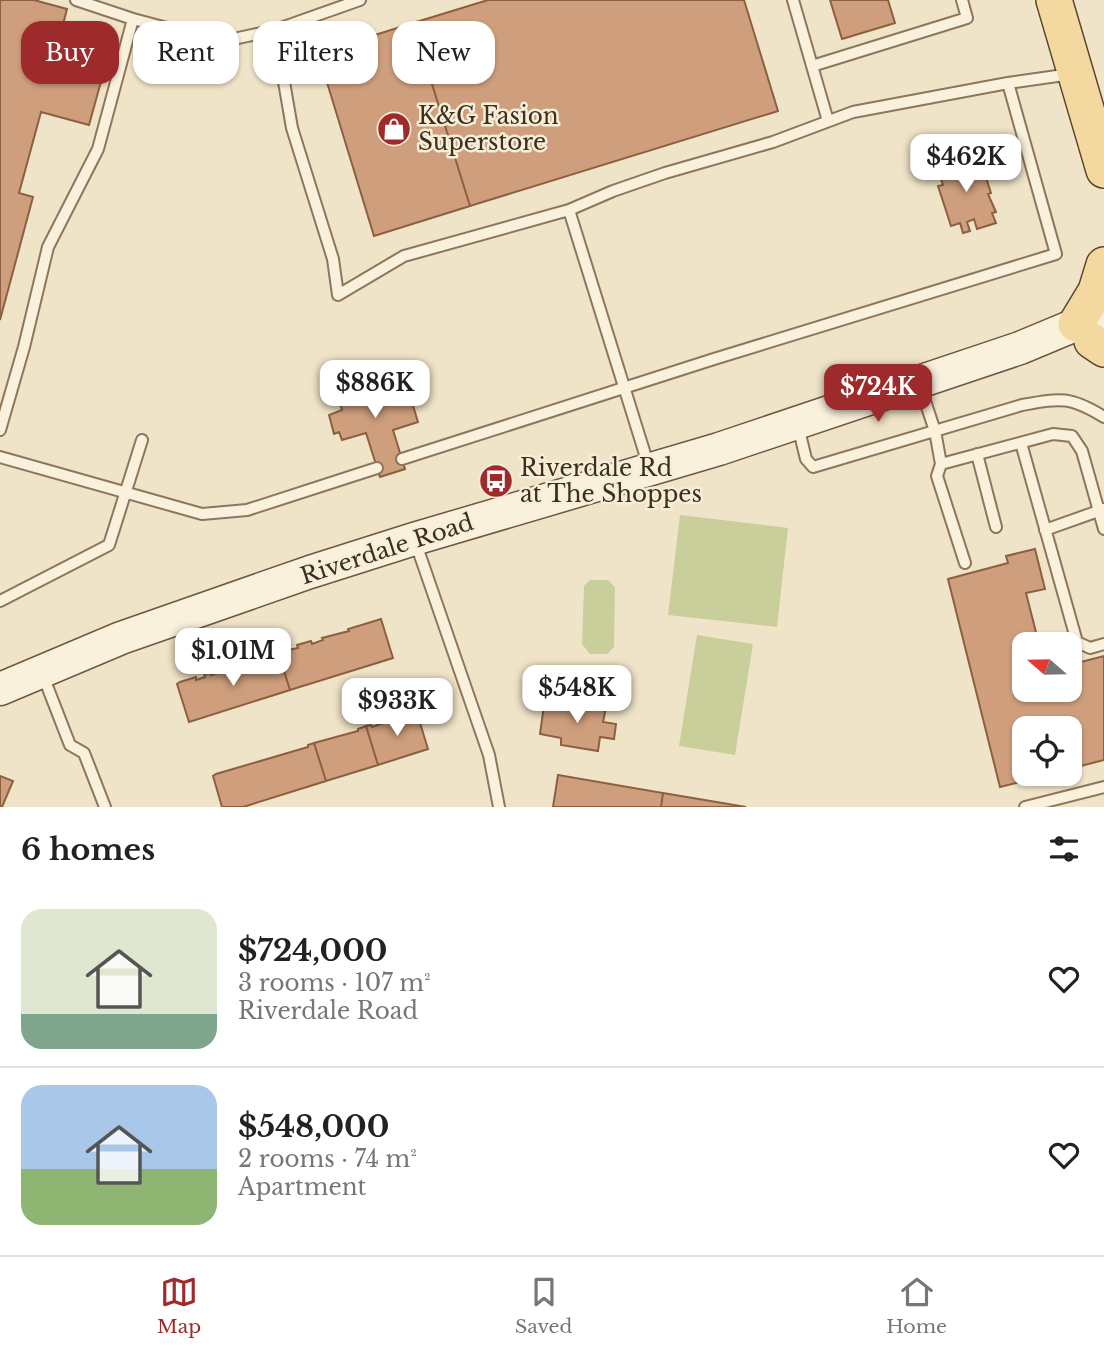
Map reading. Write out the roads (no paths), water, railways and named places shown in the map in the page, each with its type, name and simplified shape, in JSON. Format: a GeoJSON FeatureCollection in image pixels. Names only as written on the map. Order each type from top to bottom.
{"type":"FeatureCollection","features":[{"type":"Feature","properties":{"kind":"main road"},"geometry":{"type":"LineString","coordinates":[[1054,0],[1104,170]]}},
{"type":"Feature","properties":{"kind":"main road"},"geometry":{"type":"LineString","coordinates":[[1096,333],[1096,290],[1104,265]]}},
{"type":"Feature","properties":{"kind":"main road","name":"Riverdale Road"},"geometry":{"type":"LineString","coordinates":[[0,689],[121,638],[414,538],[797,423],[1020,348],[1096,333]]}},
{"type":"Feature","properties":{"kind":"lane"},"geometry":{"type":"LineString","coordinates":[[76,0],[133,19],[220,42],[253,35]]}},
{"type":"Feature","properties":{"kind":"lane"},"geometry":{"type":"LineString","coordinates":[[300,21],[360,0]]}},
{"type":"Feature","properties":{"kind":"lane"},"geometry":{"type":"LineString","coordinates":[[793,0],[828,121]]}},
{"type":"Feature","properties":{"kind":"lane"},"geometry":{"type":"LineString","coordinates":[[812,66],[967,18],[962,0]]}},
{"type":"Feature","properties":{"kind":"lane"},"geometry":{"type":"LineString","coordinates":[[0,430],[24,347],[47,247],[98,149],[133,19]]}},
{"type":"Feature","properties":{"kind":"lane"},"geometry":{"type":"LineString","coordinates":[[284,84],[292,128],[333,259],[338,295],[404,256],[569,210],[665,173],[774,142],[864,110],[1075,73]]}},
{"type":"Feature","properties":{"kind":"lane"},"geometry":{"type":"LineString","coordinates":[[402,459],[1056,254],[1008,83]]}},
{"type":"Feature","properties":{"kind":"lane"},"geometry":{"type":"LineString","coordinates":[[569,210],[650,469]]}},
{"type":"Feature","properties":{"kind":"lane"},"geometry":{"type":"LineString","coordinates":[[919,383],[935,431],[942,464],[937,476],[965,563]]}},
{"type":"Feature","properties":{"kind":"lane"},"geometry":{"type":"LineString","coordinates":[[797,423],[806,459],[813,467],[1023,405],[1058,398],[1082,404],[1104,417]]}},
{"type":"Feature","properties":{"kind":"lane"},"geometry":{"type":"LineString","coordinates":[[942,464],[1053,433],[1072,436],[1082,452],[1102,510],[1104,528]]}},
{"type":"Feature","properties":{"kind":"lane"},"geometry":{"type":"LineString","coordinates":[[0,601],[109,544],[142,440]]}},
{"type":"Feature","properties":{"kind":"lane"},"geometry":{"type":"LineString","coordinates":[[1021,443],[1077,642],[1090,648],[1104,643]]}},
{"type":"Feature","properties":{"kind":"lane"},"geometry":{"type":"LineString","coordinates":[[977,454],[996,527]]}},
{"type":"Feature","properties":{"kind":"lane"},"geometry":{"type":"LineString","coordinates":[[0,457],[202,514],[247,510],[377,468]]}},
{"type":"Feature","properties":{"kind":"lane"},"geometry":{"type":"LineString","coordinates":[[1045,530],[1102,510]]}},
{"type":"Feature","properties":{"kind":"lane"},"geometry":{"type":"LineString","coordinates":[[414,538],[489,755],[499,807]]}},
{"type":"Feature","properties":{"kind":"lane"},"geometry":{"type":"LineString","coordinates":[[41,671],[71,745],[84,753],[105,807]]}},
{"type":"Feature","properties":{"kind":"lane"},"geometry":{"type":"LineString","coordinates":[[1025,807],[1104,788]]}},
{"type":"Feature","properties":{"kind":"place","name":"K&G Fasion Superstore"},"geometry":{"type":"Point","coordinates":[394,129]}},
{"type":"Feature","properties":{"kind":"place","name":"Riverdale Rd at The Shoppes"},"geometry":{"type":"Point","coordinates":[496,481]}}]}
